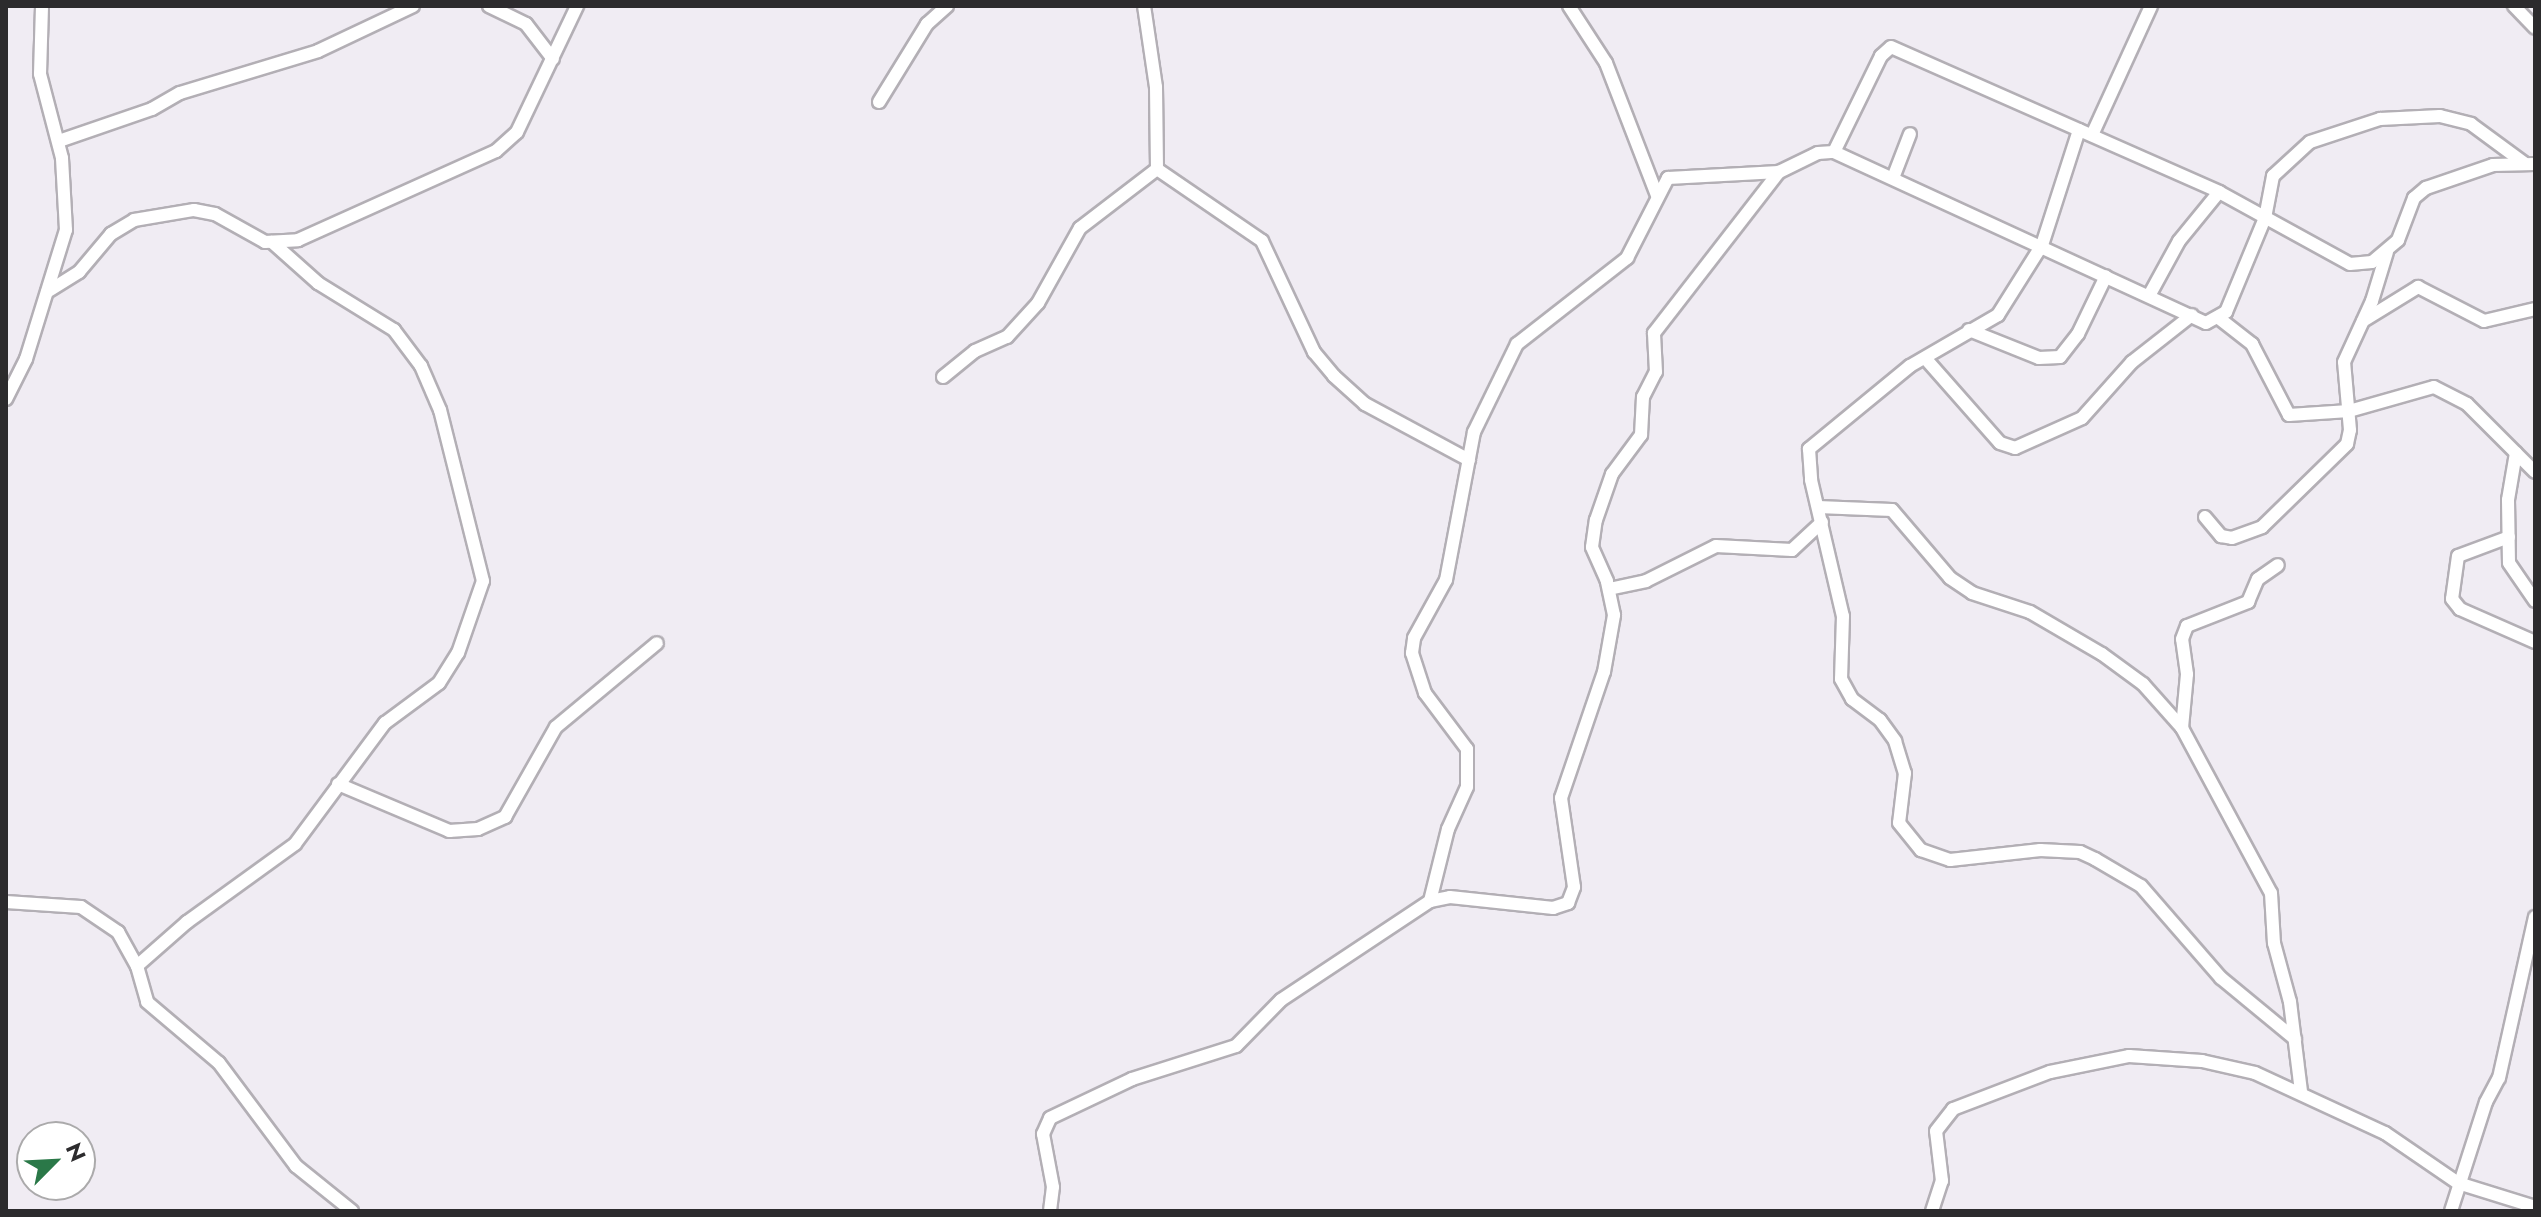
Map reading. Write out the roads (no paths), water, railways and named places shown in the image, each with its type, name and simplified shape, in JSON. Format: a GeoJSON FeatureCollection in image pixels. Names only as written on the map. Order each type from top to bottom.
{"type":"FeatureCollection","features":[{"type":"Feature","properties":{"kind":"street"},"geometry":{"type":"LineString","coordinates":[[6,399],[26,359],[66,230],[59,141],[40,74],[42,6]]}},
{"type":"Feature","properties":{"kind":"street"},"geometry":{"type":"LineString","coordinates":[[59,141],[152,109],[180,93],[318,51],[413,6]]}},
{"type":"Feature","properties":{"kind":"street"},"geometry":{"type":"LineString","coordinates":[[489,6],[526,24],[553,59]]}},
{"type":"Feature","properties":{"kind":"street"},"geometry":{"type":"LineString","coordinates":[[272,242],[298,240],[337,225],[496,151],[514,137],[577,6]]}},
{"type":"Feature","properties":{"kind":"street"},"geometry":{"type":"LineString","coordinates":[[879,102],[927,24],[947,6]]}},
{"type":"Feature","properties":{"kind":"street"},"geometry":{"type":"LineString","coordinates":[[1144,6],[1156,87],[1157,169]]}},
{"type":"Feature","properties":{"kind":"street"},"geometry":{"type":"LineString","coordinates":[[1569,6],[1606,63],[1657,195]]}},
{"type":"Feature","properties":{"kind":"street"},"geometry":{"type":"LineString","coordinates":[[2151,6],[2085,132],[2042,245],[1998,315],[1925,358],[1813,443],[1808,456],[1843,616],[1841,679],[1852,699],[1880,720],[1899,750],[1905,773],[1899,823],[1909,840],[1921,850],[1950,860],[2040,850],[2080,852],[2095,859],[2141,886],[2221,978],[2295,1039]]}},
{"type":"Feature","properties":{"kind":"street"},"geometry":{"type":"LineString","coordinates":[[2514,6],[2532,24]]}},
{"type":"Feature","properties":{"kind":"street"},"geometry":{"type":"LineString","coordinates":[[2529,6],[2532,24]]}},
{"type":"Feature","properties":{"kind":"street"},"geometry":{"type":"LineString","coordinates":[[1834,152],[1881,56],[1891,47],[2219,192],[2350,264],[2369,264],[2387,249],[2403,233],[2414,198],[2426,188],[2493,165],[2529,164]]}},
{"type":"Feature","properties":{"kind":"street"},"geometry":{"type":"LineString","coordinates":[[2220,319],[2265,218],[2268,186],[2283,162],[2334,130],[2366,122],[2457,119],[2529,164]]}},
{"type":"Feature","properties":{"kind":"street"},"geometry":{"type":"LineString","coordinates":[[1893,178],[1910,134]]}},
{"type":"Feature","properties":{"kind":"street"},"geometry":{"type":"LineString","coordinates":[[1430,901],[1448,829],[1467,787],[1467,749],[1425,693],[1412,653],[1414,638],[1446,580],[1469,460],[1487,400],[1517,344],[1627,258],[1662,184],[1675,175],[1779,172],[1818,153],[1834,152],[2150,294],[2206,323],[2220,319]]}},
{"type":"Feature","properties":{"kind":"street"},"geometry":{"type":"LineString","coordinates":[[943,377],[975,351],[1007,337],[1038,303],[1080,228],[1157,169]]}},
{"type":"Feature","properties":{"kind":"street"},"geometry":{"type":"LineString","coordinates":[[1157,169],[1262,241],[1314,352],[1334,376],[1365,404],[1469,460]]}},
{"type":"Feature","properties":{"kind":"street"},"geometry":{"type":"LineString","coordinates":[[1050,1211],[1053,1187],[1043,1134],[1050,1118],[1132,1079],[1236,1046],[1281,1000],[1430,901],[1450,897],[1553,908],[1571,898],[1561,798],[1604,672],[1614,615],[1592,534],[1608,483],[1641,435],[1643,397],[1656,372],[1654,333],[1779,172]]}},
{"type":"Feature","properties":{"kind":"street"},"geometry":{"type":"LineString","coordinates":[[2150,294],[2179,241],[2219,192]]}},
{"type":"Feature","properties":{"kind":"street"},"geometry":{"type":"LineString","coordinates":[[47,292],[79,272],[111,234],[134,220],[165,213],[215,214],[272,242],[318,283],[394,330],[421,366],[440,410],[483,581],[458,653],[439,683],[385,723],[295,844],[187,922],[137,966]]}},
{"type":"Feature","properties":{"kind":"street"},"geometry":{"type":"LineString","coordinates":[[2205,517],[2221,536],[2232,538],[2271,520],[2314,471],[2347,444],[2349,411],[2344,362],[2362,322],[2387,249]]}},
{"type":"Feature","properties":{"kind":"street"},"geometry":{"type":"LineString","coordinates":[[1969,330],[2039,358],[2060,357],[2078,334],[2106,276]]}},
{"type":"Feature","properties":{"kind":"street"},"geometry":{"type":"LineString","coordinates":[[2362,322],[2415,288],[2484,321],[2535,309]]}},
{"type":"Feature","properties":{"kind":"street"},"geometry":{"type":"LineString","coordinates":[[1925,358],[2000,443],[2015,448],[2082,418],[2115,377],[2192,315]]}},
{"type":"Feature","properties":{"kind":"street"},"geometry":{"type":"LineString","coordinates":[[2220,319],[2252,344],[2289,415],[2349,411],[2434,387],[2467,404],[2535,472]]}},
{"type":"Feature","properties":{"kind":"street"},"geometry":{"type":"LineString","coordinates":[[2516,453],[2509,537],[2512,574],[2535,601]]}},
{"type":"Feature","properties":{"kind":"street"},"geometry":{"type":"LineString","coordinates":[[1818,507],[1892,510],[1950,578],[1972,593],[2030,612],[2102,654],[2143,684],[2182,728],[2271,893],[2274,943],[2295,1039],[2301,1091]]}},
{"type":"Feature","properties":{"kind":"street"},"geometry":{"type":"LineString","coordinates":[[1609,589],[1670,571],[1716,546],[1792,550],[1822,522]]}},
{"type":"Feature","properties":{"kind":"street"},"geometry":{"type":"LineString","coordinates":[[2509,537],[2458,556],[2452,599],[2460,609],[2535,642]]}},
{"type":"Feature","properties":{"kind":"street"},"geometry":{"type":"LineString","coordinates":[[2182,728],[2187,674],[2182,639],[2187,626],[2248,602],[2258,579],[2278,565]]}},
{"type":"Feature","properties":{"kind":"street"},"geometry":{"type":"LineString","coordinates":[[338,784],[449,831],[478,829],[505,817],[556,727],[657,643]]}},
{"type":"Feature","properties":{"kind":"street"},"geometry":{"type":"LineString","coordinates":[[6,902],[81,907],[118,932],[137,966],[147,1002],[219,1063],[296,1166],[352,1211]]}},
{"type":"Feature","properties":{"kind":"street"},"geometry":{"type":"LineString","coordinates":[[2451,1211],[2486,1102],[2499,1078],[2535,917]]}},
{"type":"Feature","properties":{"kind":"street"},"geometry":{"type":"LineString","coordinates":[[1932,1211],[1942,1181],[1936,1131],[1944,1118],[1966,1102],[2050,1072],[2129,1056],[2241,1070],[2301,1091],[2385,1133],[2458,1183],[2535,1207]]}}]}
